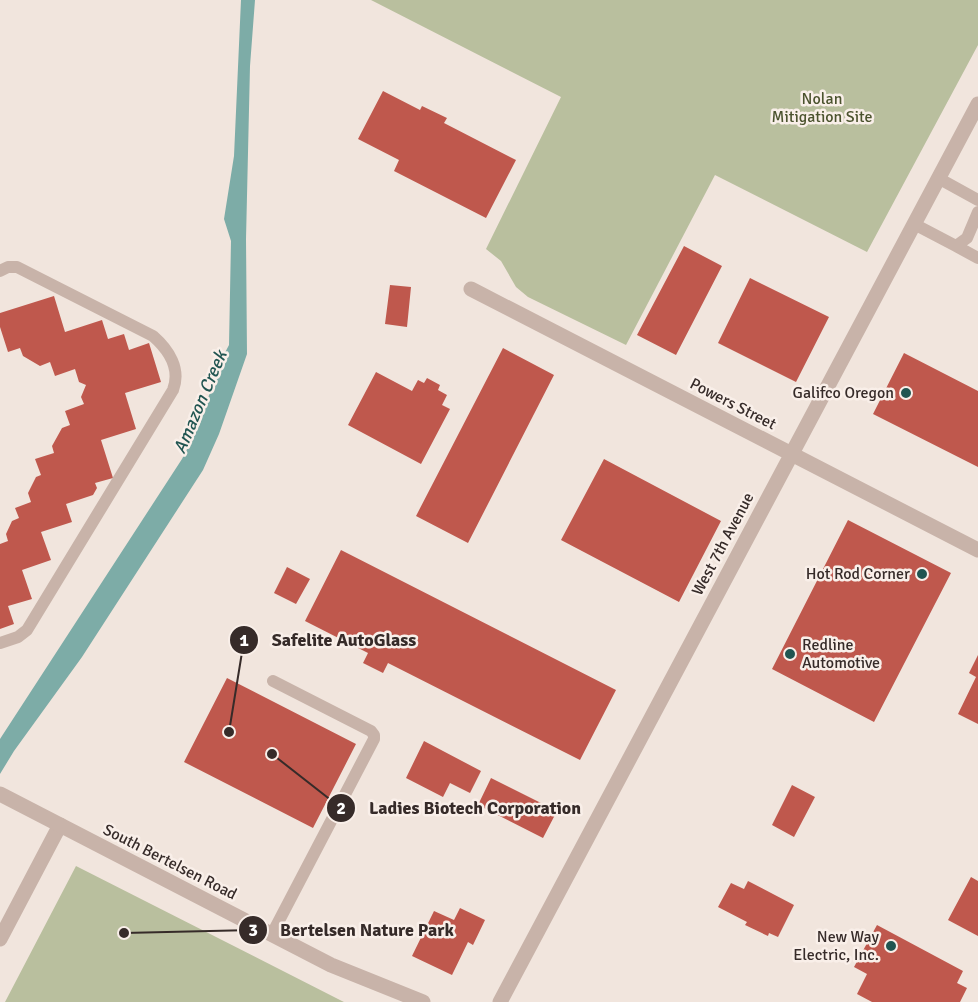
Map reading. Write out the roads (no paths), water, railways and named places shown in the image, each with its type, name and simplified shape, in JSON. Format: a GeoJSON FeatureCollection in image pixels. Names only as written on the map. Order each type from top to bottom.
{"type":"FeatureCollection","features":[{"type":"Feature","properties":{"kind":"street","name":"West 7th Avenue"},"geometry":{"type":"LineString","coordinates":[[500,1002],[978,104]]}},
{"type":"Feature","properties":{"kind":"street","name":"Powers Street"},"geometry":{"type":"LineString","coordinates":[[471,289],[978,550]]}},
{"type":"Feature","properties":{"kind":"street","name":"South Bertelsen Road"},"geometry":{"type":"LineString","coordinates":[[0,794],[331,965],[423,1002]]}},
{"type":"Feature","properties":{"kind":"street"},"geometry":{"type":"LineString","coordinates":[[0,939],[60,825]]}},
{"type":"Feature","properties":{"kind":"lane"},"geometry":{"type":"LineString","coordinates":[[938,178],[978,200]]}},
{"type":"Feature","properties":{"kind":"lane"},"geometry":{"type":"LineString","coordinates":[[956,246],[967,238],[978,212]]}},
{"type":"Feature","properties":{"kind":"lane"},"geometry":{"type":"LineString","coordinates":[[914,224],[978,258]]}},
{"type":"Feature","properties":{"kind":"lane"},"geometry":{"type":"LineString","coordinates":[[0,271],[8,267],[17,267],[153,336],[168,354],[177,375],[173,390],[27,630],[18,637],[0,643]]}},
{"type":"Feature","properties":{"kind":"lane"},"geometry":{"type":"LineString","coordinates":[[272,934],[374,739],[371,731],[273,681]]}},
{"type":"Feature","properties":{"kind":"water"},"geometry":{"type":"Polygon","coordinates":[[[241,0],[255,0],[250,66],[246,239],[247,354],[219,434],[203,470],[82,657],[0,774],[0,739],[182,459],[200,424],[218,366],[229,345],[231,241],[224,219],[234,156],[241,0]]]}},
{"type":"Feature","properties":{"kind":"place","name":"Galifco Oregon"},"geometry":{"type":"Point","coordinates":[906,393]}},
{"type":"Feature","properties":{"kind":"place","name":"Hot Rod Corner"},"geometry":{"type":"Point","coordinates":[922,574]}},
{"type":"Feature","properties":{"kind":"place","name":"Redline Automotive"},"geometry":{"type":"Point","coordinates":[790,654]}},
{"type":"Feature","properties":{"kind":"place","name":"Safelite AutoGlass"},"geometry":{"type":"Point","coordinates":[229,732]}},
{"type":"Feature","properties":{"kind":"place","name":"Ladies Biotech Corporation"},"geometry":{"type":"Point","coordinates":[272,754]}},
{"type":"Feature","properties":{"kind":"place","name":"Bertelsen Nature Park"},"geometry":{"type":"Point","coordinates":[124,933]}},
{"type":"Feature","properties":{"kind":"place","name":"New Way Electric, Inc."},"geometry":{"type":"Point","coordinates":[891,946]}},
{"type":"Feature","properties":{"kind":"park label","name":"Nolan Mitigation Site"},"geometry":{"type":"Point","coordinates":[822,108]}},
{"type":"Feature","properties":{"kind":"water label","name":"Amazon Creek"},"geometry":{"type":"Point","coordinates":[200,402]}}]}
